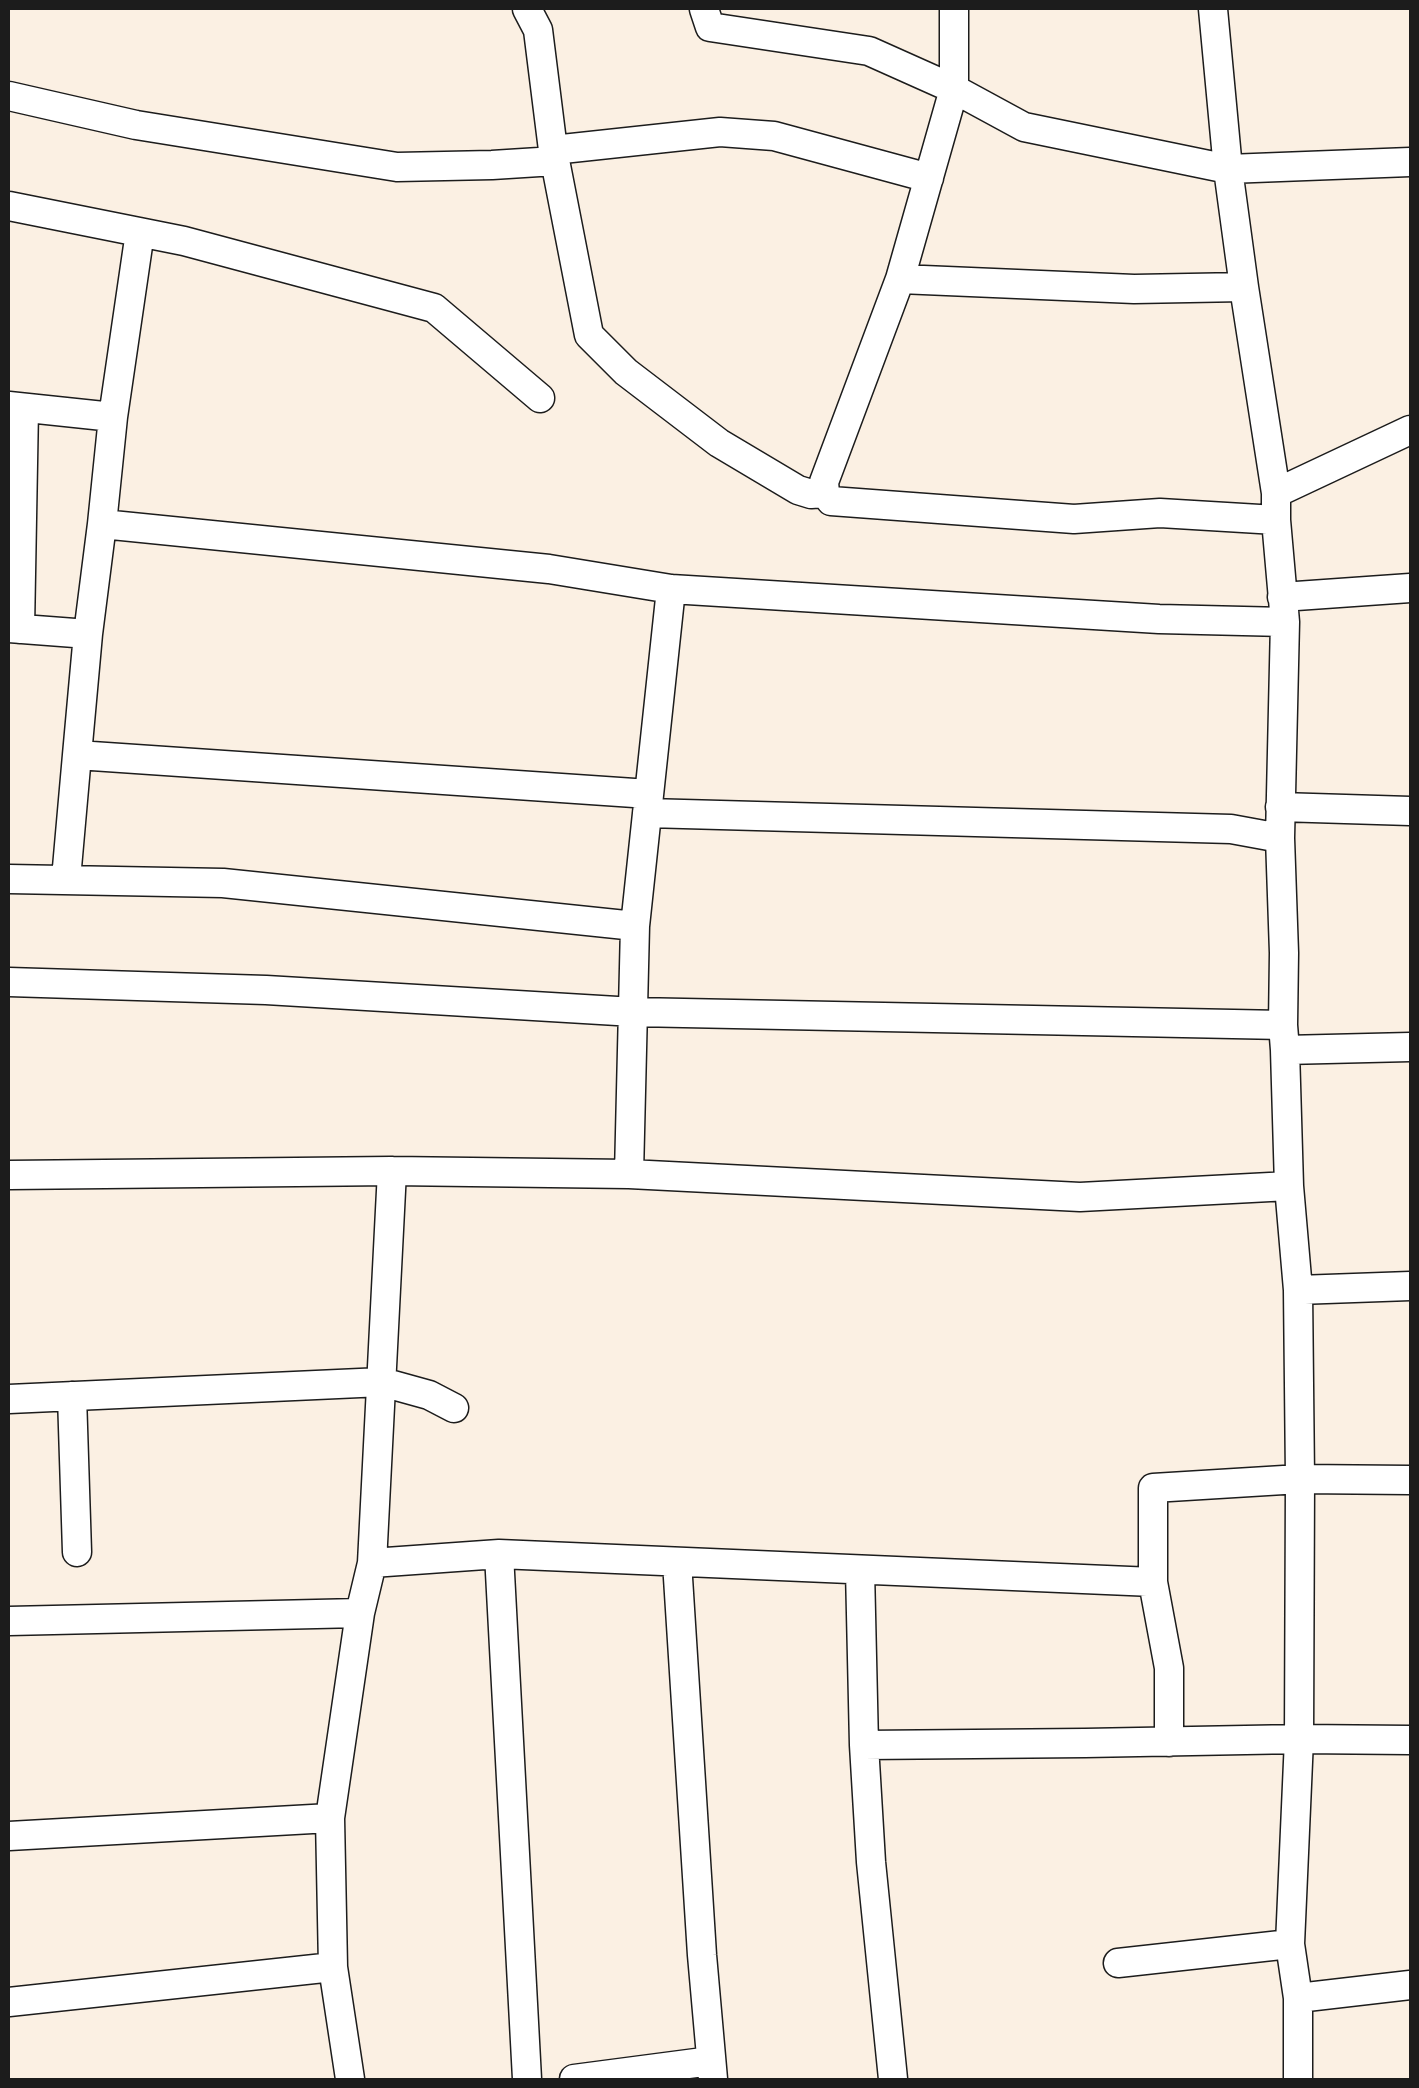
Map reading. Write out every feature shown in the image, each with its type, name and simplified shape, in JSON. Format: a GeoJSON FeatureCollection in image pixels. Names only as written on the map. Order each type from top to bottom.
{"type":"FeatureCollection","features":[{"type":"Feature","properties":{"kind":"street"},"geometry":{"type":"LineString","coordinates":[[527,9],[538,30],[554,156],[589,334],[626,372],[719,444],[798,490],[811,494],[824,492]]}},
{"type":"Feature","properties":{"kind":"street"},"geometry":{"type":"LineString","coordinates":[[704,9],[710,27],[869,52],[954,89],[1024,127],[1228,169],[1410,162]]}},
{"type":"Feature","properties":{"kind":"street"},"geometry":{"type":"LineString","coordinates":[[954,9],[954,89],[900,279],[824,482],[824,492],[831,501],[1074,519],[1160,514],[1276,520]]}},
{"type":"Feature","properties":{"kind":"street"},"geometry":{"type":"LineString","coordinates":[[1213,9],[1228,169],[1276,493],[1276,520],[1284,610],[1280,838],[1289,1186],[1298,1290],[1300,1479],[1299,1739],[1290,1944],[1298,1998],[1298,2079]]}},
{"type":"Feature","properties":{"kind":"street"},"geometry":{"type":"LineString","coordinates":[[9,96],[136,125],[397,167],[492,165],[720,132],[774,136],[929,178]]}},
{"type":"Feature","properties":{"kind":"street"},"geometry":{"type":"LineString","coordinates":[[9,206],[184,241],[434,308],[540,398]]}},
{"type":"Feature","properties":{"kind":"street"},"geometry":{"type":"LineString","coordinates":[[66,878],[88,634],[114,417],[140,232]]}},
{"type":"Feature","properties":{"kind":"street"},"geometry":{"type":"LineString","coordinates":[[900,279],[1134,289],[1244,287]]}},
{"type":"Feature","properties":{"kind":"street"},"geometry":{"type":"LineString","coordinates":[[88,634],[15,629],[16,407],[114,417]]}},
{"type":"Feature","properties":{"kind":"street"},"geometry":{"type":"LineString","coordinates":[[1276,493],[1410,430]]}},
{"type":"Feature","properties":{"kind":"street"},"geometry":{"type":"LineString","coordinates":[[102,524],[549,569],[671,589],[1159,619],[1284,610],[1410,588]]}},
{"type":"Feature","properties":{"kind":"street"},"geometry":{"type":"LineString","coordinates":[[629,1174],[636,926],[671,589]]}},
{"type":"Feature","properties":{"kind":"street"},"geometry":{"type":"LineString","coordinates":[[77,755],[648,803],[1232,830],[1280,838]]}},
{"type":"Feature","properties":{"kind":"street"},"geometry":{"type":"LineString","coordinates":[[1280,807],[1410,811]]}},
{"type":"Feature","properties":{"kind":"street"},"geometry":{"type":"LineString","coordinates":[[9,879],[66,878],[223,883],[636,926]]}},
{"type":"Feature","properties":{"kind":"street"},"geometry":{"type":"LineString","coordinates":[[9,982],[266,990],[634,1012],[1284,1038],[1410,1047]]}},
{"type":"Feature","properties":{"kind":"street"},"geometry":{"type":"LineString","coordinates":[[9,1175],[392,1171],[629,1174],[1080,1197],[1289,1186]]}},
{"type":"Feature","properties":{"kind":"street"},"geometry":{"type":"LineString","coordinates":[[350,2079],[333,1967],[330,1818],[360,1613],[372,1563],[392,1171]]}},
{"type":"Feature","properties":{"kind":"street"},"geometry":{"type":"LineString","coordinates":[[1298,1290],[1410,1286]]}},
{"type":"Feature","properties":{"kind":"street"},"geometry":{"type":"LineString","coordinates":[[9,1399],[382,1382],[429,1395],[454,1408]]}},
{"type":"Feature","properties":{"kind":"street"},"geometry":{"type":"LineString","coordinates":[[72,1396],[77,1552]]}},
{"type":"Feature","properties":{"kind":"street"},"geometry":{"type":"LineString","coordinates":[[1169,1742],[1169,1668],[1152,1582],[1152,1488],[1300,1479],[1410,1480]]}},
{"type":"Feature","properties":{"kind":"street"},"geometry":{"type":"LineString","coordinates":[[372,1563],[499,1554],[1152,1582]]}},
{"type":"Feature","properties":{"kind":"street"},"geometry":{"type":"LineString","coordinates":[[499,1554],[527,2079]]}},
{"type":"Feature","properties":{"kind":"street"},"geometry":{"type":"LineString","coordinates":[[574,2079],[712,2070],[702,1955],[677,1562]]}},
{"type":"Feature","properties":{"kind":"street"},"geometry":{"type":"LineString","coordinates":[[860,1570],[864,1744],[871,1862],[893,2079]]}},
{"type":"Feature","properties":{"kind":"street"},"geometry":{"type":"LineString","coordinates":[[9,1621],[360,1613]]}},
{"type":"Feature","properties":{"kind":"street"},"geometry":{"type":"LineString","coordinates":[[864,1744],[1169,1742],[1299,1739],[1410,1740]]}},
{"type":"Feature","properties":{"kind":"street"},"geometry":{"type":"LineString","coordinates":[[9,1836],[330,1818]]}},
{"type":"Feature","properties":{"kind":"street"},"geometry":{"type":"LineString","coordinates":[[1118,1963],[1290,1944]]}},
{"type":"Feature","properties":{"kind":"street"},"geometry":{"type":"LineString","coordinates":[[9,2002],[333,1967]]}},
{"type":"Feature","properties":{"kind":"street"},"geometry":{"type":"LineString","coordinates":[[1298,1998],[1410,1985]]}}]}
